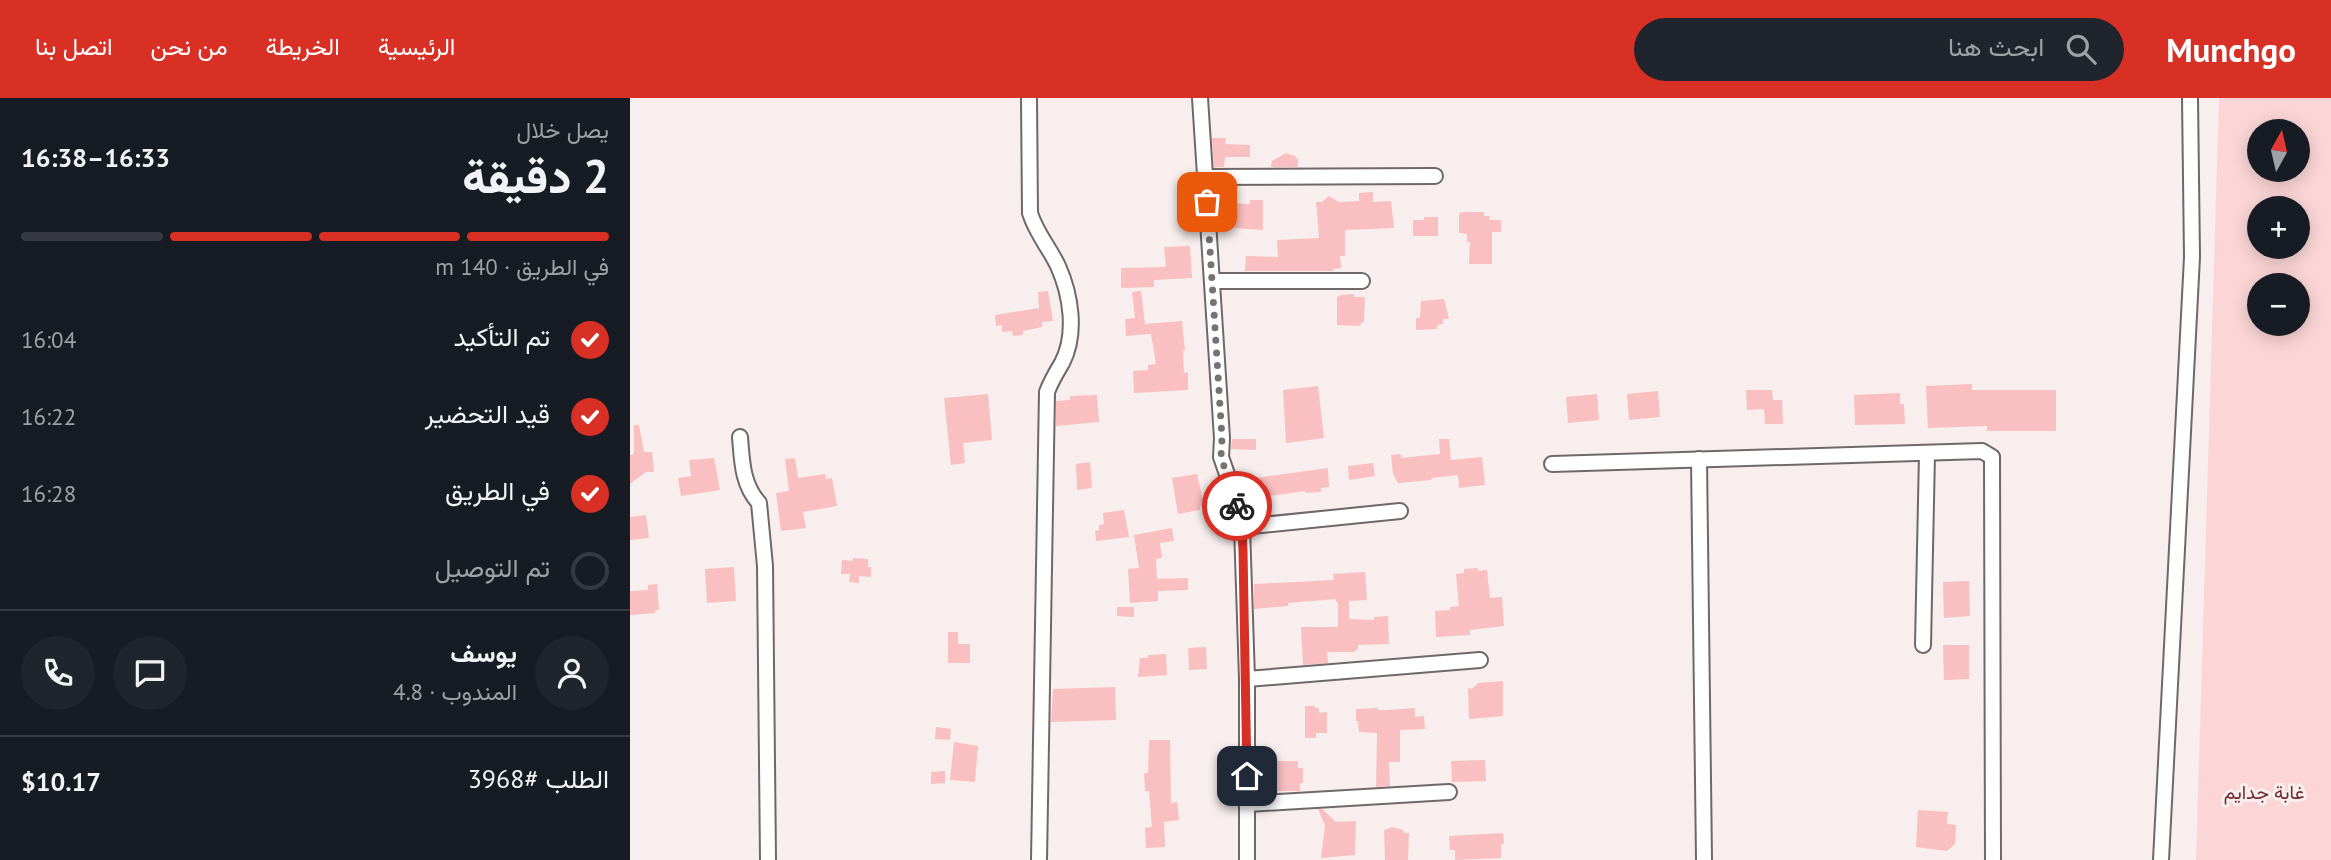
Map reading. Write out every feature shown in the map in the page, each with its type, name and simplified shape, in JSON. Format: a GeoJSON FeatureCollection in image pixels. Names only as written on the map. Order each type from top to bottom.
{"type":"FeatureCollection","features":[{"type":"Feature","properties":{"kind":"street"},"geometry":{"type":"LineString","coordinates":[[1028,98],[1030,213],[1035,229],[1058,265],[1067,291],[1071,319],[1063,361],[1052,377],[1047,392],[1039,860]]}},
{"type":"Feature","properties":{"kind":"street"},"geometry":{"type":"LineString","coordinates":[[1200,98],[1222,438],[1221,457],[1237,503],[1242,527],[1247,679],[1247,860]]}},
{"type":"Feature","properties":{"kind":"street"},"geometry":{"type":"LineString","coordinates":[[2161,860],[2192,257],[2190,98]]}},
{"type":"Feature","properties":{"kind":"street"},"geometry":{"type":"LineString","coordinates":[[1205,177],[1434,176]]}},
{"type":"Feature","properties":{"kind":"street"},"geometry":{"type":"LineString","coordinates":[[1212,281],[1362,281]]}},
{"type":"Feature","properties":{"kind":"street"},"geometry":{"type":"LineString","coordinates":[[740,437],[746,482],[759,503],[765,566],[768,860]]}},
{"type":"Feature","properties":{"kind":"street"},"geometry":{"type":"LineString","coordinates":[[1552,464],[1982,451],[1992,457],[1993,860]]}},
{"type":"Feature","properties":{"kind":"street"},"geometry":{"type":"LineString","coordinates":[[1923,645],[1927,454]]}},
{"type":"Feature","properties":{"kind":"street"},"geometry":{"type":"LineString","coordinates":[[1699,459],[1704,860]]}},
{"type":"Feature","properties":{"kind":"street"},"geometry":{"type":"LineString","coordinates":[[1242,527],[1399,511]]}},
{"type":"Feature","properties":{"kind":"street"},"geometry":{"type":"LineString","coordinates":[[1247,679],[1480,660]]}},
{"type":"Feature","properties":{"kind":"street"},"geometry":{"type":"LineString","coordinates":[[1247,804],[1449,792]]}},
{"type":"Feature","properties":{"kind":"green space","name":"غابة جدايم"},"geometry":{"type":"Polygon","coordinates":[[[2219,98],[2331,98],[2331,860],[2196,860],[2219,98]]]}},
{"type":"Feature","properties":{"kind":"building"},"geometry":{"type":"Polygon","coordinates":[[[1212,138],[1226,138],[1225,144],[1250,145],[1250,157],[1225,157],[1224,167],[1214,167],[1212,138]]]}},
{"type":"Feature","properties":{"kind":"building"},"geometry":{"type":"Polygon","coordinates":[[[1286,153],[1295,156],[1298,167],[1271,167],[1272,161],[1286,153]]]}},
{"type":"Feature","properties":{"kind":"building"},"geometry":{"type":"Polygon","coordinates":[[[1373,192],[1373,202],[1391,201],[1394,228],[1345,230],[1345,256],[1340,256],[1341,268],[1333,271],[1245,271],[1246,256],[1278,257],[1277,240],[1319,238],[1316,202],[1322,202],[1329,196],[1339,202],[1359,201],[1359,193],[1373,192]]]}},
{"type":"Feature","properties":{"kind":"building"},"geometry":{"type":"Polygon","coordinates":[[[1216,195],[1230,195],[1230,203],[1250,204],[1250,200],[1263,200],[1263,230],[1218,227],[1216,195]]]}},
{"type":"Feature","properties":{"kind":"building"},"geometry":{"type":"Polygon","coordinates":[[[1484,212],[1484,216],[1490,216],[1489,220],[1501,220],[1501,232],[1492,232],[1492,264],[1469,264],[1470,242],[1467,242],[1467,234],[1459,233],[1459,213],[1484,212]]]}},
{"type":"Feature","properties":{"kind":"building"},"geometry":{"type":"Polygon","coordinates":[[[1424,217],[1438,217],[1438,236],[1413,236],[1413,220],[1424,220],[1424,217]]]}},
{"type":"Feature","properties":{"kind":"building"},"geometry":{"type":"Polygon","coordinates":[[[1190,246],[1192,278],[1154,280],[1154,287],[1121,288],[1121,268],[1166,267],[1164,247],[1190,246]]]}},
{"type":"Feature","properties":{"kind":"building"},"geometry":{"type":"Polygon","coordinates":[[[1048,291],[1053,321],[1042,322],[1042,327],[1013,336],[1012,331],[1002,332],[1002,325],[996,326],[995,315],[1039,308],[1038,292],[1048,291]]]}},
{"type":"Feature","properties":{"kind":"building"},"geometry":{"type":"Polygon","coordinates":[[[1141,291],[1145,324],[1182,321],[1184,373],[1188,372],[1188,390],[1134,393],[1133,371],[1148,370],[1148,365],[1156,364],[1151,334],[1126,336],[1125,319],[1135,318],[1132,292],[1141,291]]]}},
{"type":"Feature","properties":{"kind":"building"},"geometry":{"type":"Polygon","coordinates":[[[1354,294],[1354,297],[1365,297],[1364,321],[1359,326],[1337,325],[1337,297],[1354,294]]]}},
{"type":"Feature","properties":{"kind":"building"},"geometry":{"type":"Polygon","coordinates":[[[1444,299],[1449,319],[1443,319],[1443,324],[1437,325],[1437,329],[1416,330],[1421,301],[1444,299]]]}},
{"type":"Feature","properties":{"kind":"building"},"geometry":{"type":"Polygon","coordinates":[[[1972,384],[1972,390],[2056,390],[2056,431],[1987,431],[1987,426],[1928,428],[1926,386],[1972,384]]]}},
{"type":"Feature","properties":{"kind":"building"},"geometry":{"type":"Polygon","coordinates":[[[1318,386],[1324,438],[1286,443],[1283,390],[1318,386]]]}},
{"type":"Feature","properties":{"kind":"building"},"geometry":{"type":"Polygon","coordinates":[[[1746,390],[1772,390],[1773,400],[1782,400],[1783,424],[1765,424],[1764,409],[1747,410],[1746,390]]]}},
{"type":"Feature","properties":{"kind":"building"},"geometry":{"type":"Polygon","coordinates":[[[1658,391],[1660,417],[1629,420],[1627,394],[1658,391]]]}},
{"type":"Feature","properties":{"kind":"building"},"geometry":{"type":"Polygon","coordinates":[[[1900,393],[1900,404],[1904,404],[1905,424],[1855,425],[1854,395],[1900,393]]]}},
{"type":"Feature","properties":{"kind":"building"},"geometry":{"type":"Polygon","coordinates":[[[988,394],[992,440],[963,443],[965,463],[951,465],[944,398],[988,394]]]}},
{"type":"Feature","properties":{"kind":"building"},"geometry":{"type":"Polygon","coordinates":[[[1597,394],[1599,420],[1568,423],[1566,397],[1597,394]]]}},
{"type":"Feature","properties":{"kind":"building"},"geometry":{"type":"Polygon","coordinates":[[[1097,395],[1099,422],[1056,426],[1056,401],[1070,400],[1070,396],[1097,395]]]}},
{"type":"Feature","properties":{"kind":"building"},"geometry":{"type":"Polygon","coordinates":[[[634,425],[639,425],[644,452],[652,452],[654,472],[646,472],[630,484],[630,455],[634,454],[634,425]]]}},
{"type":"Feature","properties":{"kind":"building"},"geometry":{"type":"Polygon","coordinates":[[[1232,439],[1256,439],[1256,450],[1231,449],[1232,439]]]}},
{"type":"Feature","properties":{"kind":"building"},"geometry":{"type":"Polygon","coordinates":[[[1439,439],[1449,439],[1451,460],[1482,457],[1485,485],[1459,488],[1458,475],[1398,483],[1393,474],[1391,455],[1401,454],[1401,458],[1440,454],[1439,439]]]}},
{"type":"Feature","properties":{"kind":"building"},"geometry":{"type":"Polygon","coordinates":[[[714,458],[720,490],[681,496],[678,478],[691,476],[689,460],[714,458]]]}},
{"type":"Feature","properties":{"kind":"building"},"geometry":{"type":"Polygon","coordinates":[[[795,458],[798,478],[825,474],[826,479],[832,478],[837,506],[803,512],[806,528],[781,531],[776,493],[789,491],[785,459],[795,458]]]}},
{"type":"Feature","properties":{"kind":"building"},"geometry":{"type":"Polygon","coordinates":[[[1090,462],[1092,488],[1077,490],[1076,464],[1090,462]]]}},
{"type":"Feature","properties":{"kind":"building"},"geometry":{"type":"Polygon","coordinates":[[[1373,463],[1375,476],[1349,480],[1348,466],[1373,463]]]}},
{"type":"Feature","properties":{"kind":"building"},"geometry":{"type":"Polygon","coordinates":[[[1328,468],[1329,487],[1321,488],[1321,492],[1305,491],[1255,498],[1253,481],[1256,478],[1328,468]]]}},
{"type":"Feature","properties":{"kind":"building"},"geometry":{"type":"Polygon","coordinates":[[[1197,474],[1204,505],[1200,506],[1200,510],[1178,514],[1172,478],[1197,474]]]}},
{"type":"Feature","properties":{"kind":"building"},"geometry":{"type":"Polygon","coordinates":[[[1124,510],[1129,537],[1096,541],[1095,531],[1099,530],[1099,525],[1104,524],[1103,513],[1124,510]]]}},
{"type":"Feature","properties":{"kind":"building"},"geometry":{"type":"Polygon","coordinates":[[[646,515],[649,538],[630,540],[630,517],[646,515]]]}},
{"type":"Feature","properties":{"kind":"building"},"geometry":{"type":"Polygon","coordinates":[[[1172,528],[1174,541],[1160,543],[1162,558],[1156,559],[1157,579],[1188,578],[1188,590],[1158,591],[1158,601],[1130,603],[1128,569],[1139,568],[1134,535],[1172,528]]]}},
{"type":"Feature","properties":{"kind":"building"},"geometry":{"type":"Polygon","coordinates":[[[853,558],[868,559],[871,577],[859,576],[859,583],[849,582],[850,574],[841,574],[842,560],[852,561],[853,558]]]}},
{"type":"Feature","properties":{"kind":"building"},"geometry":{"type":"Polygon","coordinates":[[[734,567],[736,601],[707,603],[705,569],[734,567]]]}},
{"type":"Feature","properties":{"kind":"building"},"geometry":{"type":"Polygon","coordinates":[[[1478,568],[1478,571],[1487,570],[1490,598],[1502,597],[1504,626],[1470,630],[1470,635],[1436,637],[1435,611],[1459,606],[1456,574],[1464,573],[1464,569],[1478,568]]]}},
{"type":"Feature","properties":{"kind":"building"},"geometry":{"type":"Polygon","coordinates":[[[1365,572],[1367,600],[1349,601],[1349,619],[1374,620],[1374,617],[1388,616],[1389,644],[1358,645],[1355,652],[1327,652],[1328,663],[1303,665],[1301,627],[1338,627],[1336,599],[1254,609],[1254,584],[1334,580],[1333,574],[1365,572]]]}},
{"type":"Feature","properties":{"kind":"building"},"geometry":{"type":"Polygon","coordinates":[[[1969,581],[1970,616],[1944,618],[1943,582],[1969,581]]]}},
{"type":"Feature","properties":{"kind":"building"},"geometry":{"type":"Polygon","coordinates":[[[657,584],[659,610],[655,610],[655,613],[630,615],[630,591],[648,590],[648,585],[657,584]]]}},
{"type":"Feature","properties":{"kind":"building"},"geometry":{"type":"Polygon","coordinates":[[[1117,607],[1134,607],[1134,617],[1117,616],[1117,607]]]}},
{"type":"Feature","properties":{"kind":"building"},"geometry":{"type":"Polygon","coordinates":[[[948,632],[958,632],[958,644],[970,644],[970,663],[948,663],[948,632]]]}},
{"type":"Feature","properties":{"kind":"building"},"geometry":{"type":"Polygon","coordinates":[[[1943,645],[1969,645],[1969,679],[1944,680],[1943,645]]]}},
{"type":"Feature","properties":{"kind":"building"},"geometry":{"type":"Polygon","coordinates":[[[1206,647],[1207,669],[1189,670],[1188,648],[1206,647]]]}},
{"type":"Feature","properties":{"kind":"building"},"geometry":{"type":"Polygon","coordinates":[[[1166,654],[1167,675],[1138,677],[1140,658],[1166,654]]]}},
{"type":"Feature","properties":{"kind":"building"},"geometry":{"type":"Polygon","coordinates":[[[1503,681],[1503,716],[1469,719],[1468,688],[1472,689],[1478,683],[1503,681]]]}},
{"type":"Feature","properties":{"kind":"building"},"geometry":{"type":"Polygon","coordinates":[[[1115,687],[1116,720],[1051,722],[1053,689],[1115,687]]]}},
{"type":"Feature","properties":{"kind":"building"},"geometry":{"type":"Polygon","coordinates":[[[1305,706],[1319,708],[1319,713],[1327,712],[1327,733],[1316,733],[1316,738],[1305,738],[1305,706]]]}},
{"type":"Feature","properties":{"kind":"building"},"geometry":{"type":"Polygon","coordinates":[[[1415,708],[1415,717],[1424,716],[1425,729],[1400,730],[1400,762],[1389,762],[1390,786],[1376,787],[1377,733],[1359,732],[1356,709],[1415,708]]]}},
{"type":"Feature","properties":{"kind":"building"},"geometry":{"type":"Polygon","coordinates":[[[936,727],[951,729],[950,740],[935,739],[936,727]]]}},
{"type":"Feature","properties":{"kind":"building"},"geometry":{"type":"Polygon","coordinates":[[[1149,740],[1170,740],[1171,803],[1177,802],[1179,820],[1164,822],[1165,847],[1146,848],[1145,828],[1152,827],[1149,791],[1145,791],[1144,773],[1148,773],[1149,740]]]}},
{"type":"Feature","properties":{"kind":"building"},"geometry":{"type":"Polygon","coordinates":[[[954,742],[978,746],[975,782],[950,780],[954,742]]]}},
{"type":"Feature","properties":{"kind":"building"},"geometry":{"type":"Polygon","coordinates":[[[1485,760],[1486,781],[1452,782],[1451,761],[1485,760]]]}},
{"type":"Feature","properties":{"kind":"building"},"geometry":{"type":"Polygon","coordinates":[[[1272,761],[1298,761],[1298,768],[1303,768],[1300,791],[1272,791],[1272,761]]]}},
{"type":"Feature","properties":{"kind":"building"},"geometry":{"type":"Polygon","coordinates":[[[945,771],[945,783],[931,784],[931,772],[945,771]]]}},
{"type":"Feature","properties":{"kind":"building"},"geometry":{"type":"Polygon","coordinates":[[[1318,809],[1322,809],[1336,822],[1356,821],[1355,855],[1321,858],[1325,825],[1318,809]]]}},
{"type":"Feature","properties":{"kind":"building"},"geometry":{"type":"Polygon","coordinates":[[[1918,810],[1948,812],[1947,824],[1956,825],[1955,844],[1947,851],[1916,847],[1918,810]]]}},
{"type":"Feature","properties":{"kind":"building"},"geometry":{"type":"Polygon","coordinates":[[[1393,827],[1409,833],[1408,860],[1385,860],[1384,830],[1393,827]]]}},
{"type":"Feature","properties":{"kind":"building"},"geometry":{"type":"Polygon","coordinates":[[[1503,833],[1501,858],[1455,860],[1455,850],[1450,850],[1449,836],[1503,833]]]}},
{"type":"Feature","properties":{"kind":"way so far"},"geometry":{"type":"LineString","coordinates":[[1207,202],[1221,457],[1237,506]]}},
{"type":"Feature","properties":{"kind":"route"},"geometry":{"type":"LineString","coordinates":[[1237,506],[1242,527],[1243,551],[1247,776]]}}]}
